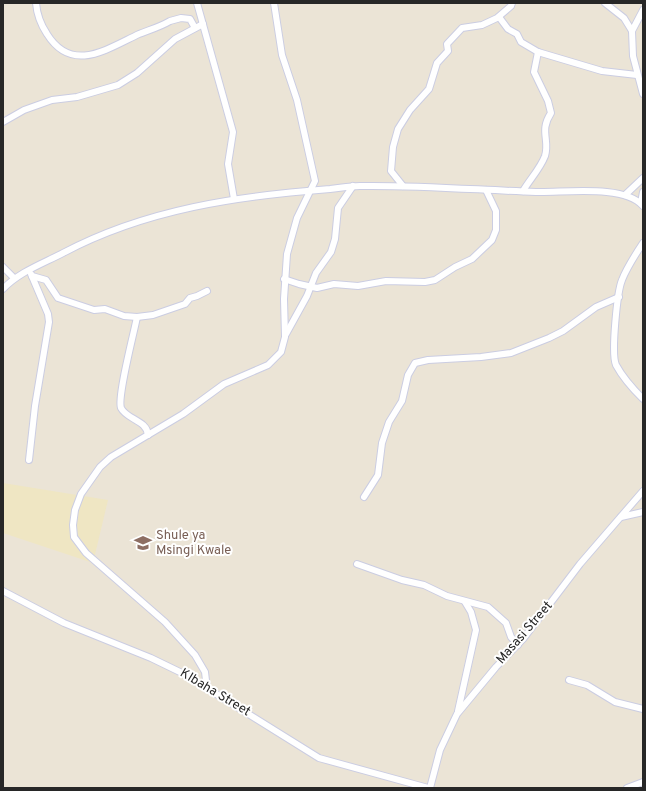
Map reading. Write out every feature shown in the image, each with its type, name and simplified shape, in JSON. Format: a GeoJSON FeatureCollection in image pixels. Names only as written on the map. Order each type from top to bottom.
{"type":"FeatureCollection","features":[{"type":"Feature","properties":{"kind":"street"},"geometry":{"type":"LineString","coordinates":[[36,3],[36,11],[42,26],[52,42],[61,50],[72,55],[84,57],[100,52],[181,18],[190,19],[195,28]]}},
{"type":"Feature","properties":{"kind":"street"},"geometry":{"type":"LineString","coordinates":[[197,3],[233,132],[228,164],[234,199]]}},
{"type":"Feature","properties":{"kind":"street"},"geometry":{"type":"LineString","coordinates":[[274,3],[282,55],[292,82],[315,181],[314,186],[310,189],[292,234],[286,254],[284,279],[285,336]]}},
{"type":"Feature","properties":{"kind":"street"},"geometry":{"type":"LineString","coordinates":[[403,186],[394,176],[391,167],[394,139],[403,120],[429,89],[437,63],[448,52],[447,44],[462,28],[482,25],[498,17],[511,6],[512,3]]}},
{"type":"Feature","properties":{"kind":"street"},"geometry":{"type":"LineString","coordinates":[[605,3],[624,18],[632,30]]}},
{"type":"Feature","properties":{"kind":"street"},"geometry":{"type":"LineString","coordinates":[[643,10],[632,30],[633,56],[643,94]]}},
{"type":"Feature","properties":{"kind":"street"},"geometry":{"type":"LineString","coordinates":[[498,17],[508,29],[517,34],[521,42],[538,52],[602,72],[637,75]]}},
{"type":"Feature","properties":{"kind":"street"},"geometry":{"type":"LineString","coordinates":[[3,122],[24,110],[52,100],[77,96],[118,85],[138,73],[175,39],[203,24]]}},
{"type":"Feature","properties":{"kind":"street"},"geometry":{"type":"LineString","coordinates":[[523,192],[545,155],[544,130],[546,120],[551,113],[548,101],[534,72],[538,52]]}},
{"type":"Feature","properties":{"kind":"street"},"geometry":{"type":"LineString","coordinates":[[625,195],[643,178]]}},
{"type":"Feature","properties":{"kind":"street"},"geometry":{"type":"LineString","coordinates":[[207,689],[205,672],[195,655],[165,622],[86,554],[74,537],[75,510],[86,485],[100,467],[111,457],[183,414],[224,384],[254,372],[274,361],[281,352],[285,336],[311,286],[316,273],[328,257],[333,246],[338,208],[353,186]]}},
{"type":"Feature","properties":{"kind":"street"},"geometry":{"type":"LineString","coordinates":[[3,289],[14,278],[31,273],[104,233],[152,216],[234,199],[310,189],[353,186],[403,186],[523,192],[616,193],[625,195],[642,204],[643,192]]}},
{"type":"Feature","properties":{"kind":"street"},"geometry":{"type":"LineString","coordinates":[[284,279],[317,288],[344,284],[358,286],[386,281],[425,282],[435,280],[455,267],[472,259],[492,240],[496,230],[496,211],[486,190]]}},
{"type":"Feature","properties":{"kind":"street"},"geometry":{"type":"LineString","coordinates":[[643,243],[623,277],[618,297],[614,348],[616,364],[629,384],[643,399]]}},
{"type":"Feature","properties":{"kind":"street"},"geometry":{"type":"LineString","coordinates":[[3,267],[14,278]]}},
{"type":"Feature","properties":{"kind":"street"},"geometry":{"type":"LineString","coordinates":[[31,273],[46,280],[58,298],[94,310],[105,309],[124,316],[137,317],[153,315],[186,304],[190,298],[207,291]]}},
{"type":"Feature","properties":{"kind":"street"},"geometry":{"type":"LineString","coordinates":[[29,460],[35,406],[49,322],[48,314],[31,273]]}},
{"type":"Feature","properties":{"kind":"street"},"geometry":{"type":"LineString","coordinates":[[364,497],[378,475],[382,443],[389,422],[402,402],[408,375],[415,363],[428,360],[481,357],[511,353],[563,331],[596,307],[618,297]]}},
{"type":"Feature","properties":{"kind":"street"},"geometry":{"type":"LineString","coordinates":[[137,317],[123,378],[120,403],[125,414],[145,425],[148,434]]}},
{"type":"Feature","properties":{"kind":"street","name":"Masasi Street"},"geometry":{"type":"LineString","coordinates":[[429,788],[440,750],[457,714],[496,667],[518,644],[576,569],[643,491]]}},
{"type":"Feature","properties":{"kind":"street"},"geometry":{"type":"LineString","coordinates":[[621,517],[643,512]]}},
{"type":"Feature","properties":{"kind":"street"},"geometry":{"type":"LineString","coordinates":[[357,564],[402,580],[424,584],[447,596],[491,610],[506,624],[511,637],[518,644]]}},
{"type":"Feature","properties":{"kind":"street","name":"KIbaha Street"},"geometry":{"type":"LineString","coordinates":[[3,591],[64,623],[151,658],[184,674],[319,758],[429,788]]}},
{"type":"Feature","properties":{"kind":"street"},"geometry":{"type":"LineString","coordinates":[[457,714],[476,630],[471,612],[465,602]]}},
{"type":"Feature","properties":{"kind":"street"},"geometry":{"type":"LineString","coordinates":[[568,680],[587,685],[616,702],[643,709]]}},
{"type":"Feature","properties":{"kind":"street"},"geometry":{"type":"LineString","coordinates":[[628,788],[643,782]]}},
{"type":"Feature","properties":{"kind":"shaded area"},"geometry":{"type":"Polygon","coordinates":[[[3,483],[108,500],[93,563],[3,533],[3,483]]]}},
{"type":"Feature","properties":{"kind":"place","name":"Shule ya Msingi Kwale"},"geometry":{"type":"Point","coordinates":[143,543]}}]}
